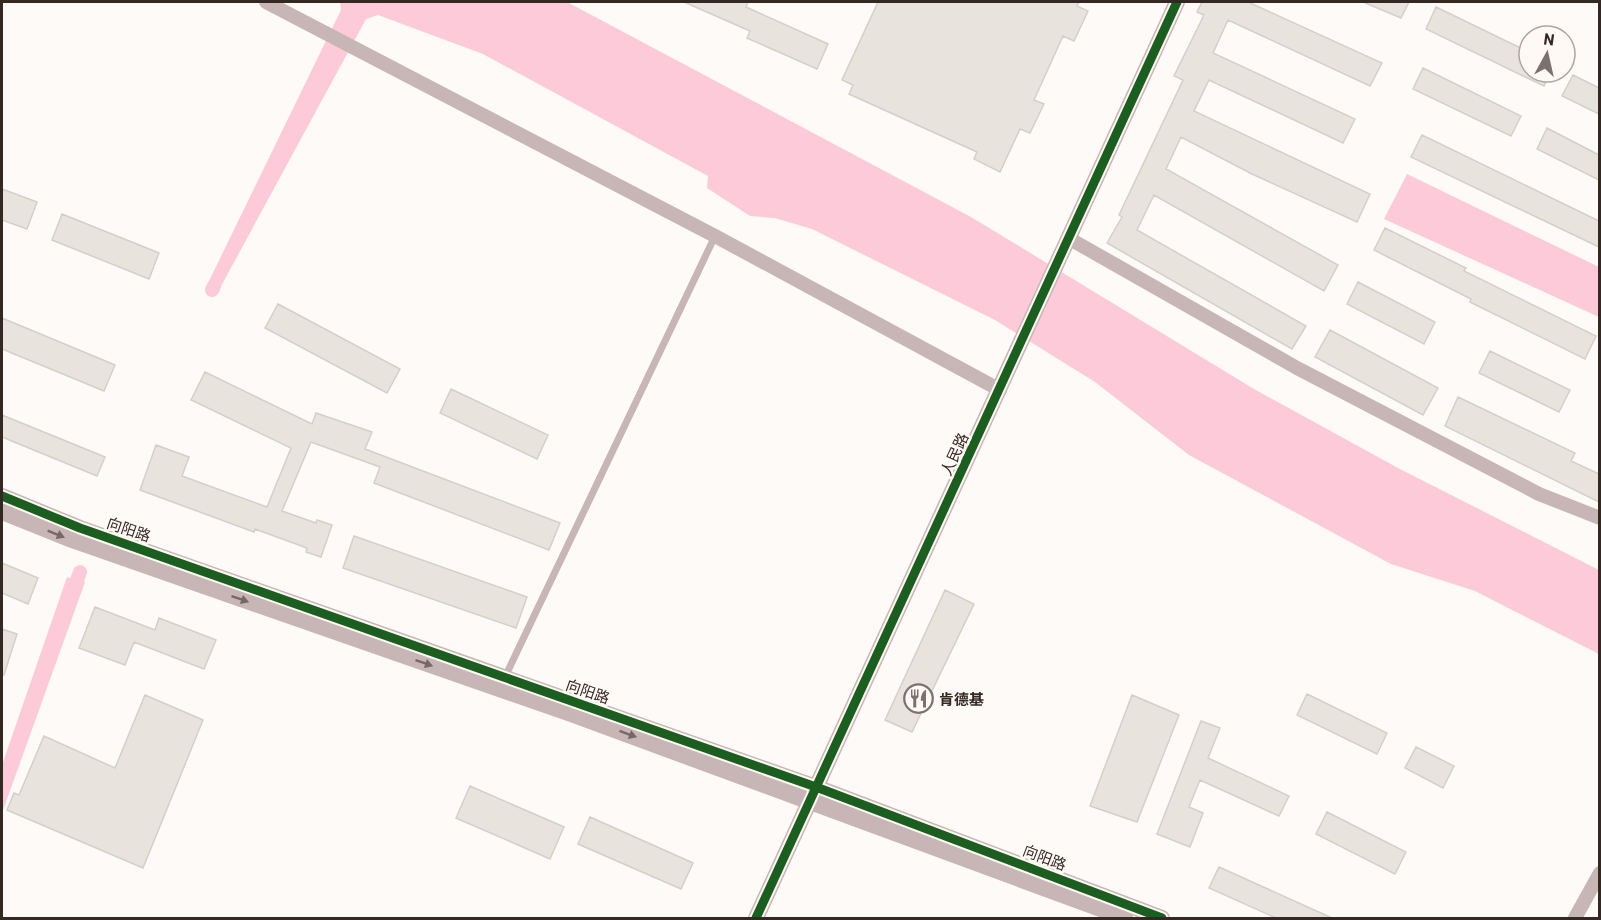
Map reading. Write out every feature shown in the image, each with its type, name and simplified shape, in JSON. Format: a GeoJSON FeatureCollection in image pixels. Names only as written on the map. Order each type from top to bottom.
{"type":"FeatureCollection","features":[{"type":"Feature","properties":{"kind":"street"},"geometry":{"type":"LineString","coordinates":[[267,2],[716,236],[1000,390]]}},
{"type":"Feature","properties":{"kind":"street","name":"人民路"},"geometry":{"type":"LineString","coordinates":[[756,918],[1177,2]]}},
{"type":"Feature","properties":{"kind":"street"},"geometry":{"type":"LineString","coordinates":[[1070,239],[1307,374],[1539,494],[1599,518]]}},
{"type":"Feature","properties":{"kind":"street","name":"向阳路"},"geometry":{"type":"LineString","coordinates":[[2,496],[91,532],[505,677],[813,794],[1125,918]]}},
{"type":"Feature","properties":{"kind":"street","name":"向阳路"},"geometry":{"type":"LineString","coordinates":[[2,512],[72,540],[813,794],[1162,918]]}},
{"type":"Feature","properties":{"kind":"street"},"geometry":{"type":"LineString","coordinates":[[1575,918],[1599,873]]}},
{"type":"Feature","properties":{"kind":"lane"},"geometry":{"type":"LineString","coordinates":[[505,677],[716,236]]}},
{"type":"Feature","properties":{"kind":"shaded area"},"geometry":{"type":"Polygon","coordinates":[[[340,2],[567,2],[971,217],[1254,389],[1398,468],[1599,570],[1599,654],[1475,591],[1391,564],[1189,455],[1095,382],[995,320],[812,229],[775,218],[750,216],[707,188],[708,176],[483,54],[378,15],[366,19],[220,288],[208,283],[341,10],[340,2]]]}},
{"type":"Feature","properties":{"kind":"shaded area"},"geometry":{"type":"Polygon","coordinates":[[[1407,174],[1599,267],[1599,317],[1384,219],[1407,174]]]}},
{"type":"Feature","properties":{"kind":"shaded area"},"geometry":{"type":"Polygon","coordinates":[[[67,577],[85,582],[2,813],[2,765],[67,577]]]}},
{"type":"Feature","properties":{"kind":"building"},"geometry":{"type":"Polygon","coordinates":[[[684,2],[748,2],[746,7],[828,44],[817,69],[747,38],[750,31],[684,2]]]}},
{"type":"Feature","properties":{"kind":"building"},"geometry":{"type":"Polygon","coordinates":[[[878,2],[1079,2],[1077,6],[1088,11],[1074,41],[1063,36],[1034,100],[1044,104],[1030,133],[1020,129],[1000,172],[974,159],[977,152],[849,94],[853,85],[842,80],[878,2]]]}},
{"type":"Feature","properties":{"kind":"building"},"geometry":{"type":"Polygon","coordinates":[[[1202,2],[1248,2],[1382,63],[1370,86],[1228,20],[1213,53],[1355,119],[1343,143],[1209,80],[1194,111],[1370,194],[1357,222],[1252,174],[1181,137],[1166,169],[1338,265],[1324,291],[1154,195],[1137,230],[1306,326],[1292,349],[1107,243],[1122,217],[1119,215],[1183,80],[1174,76],[1204,15],[1197,12],[1202,2]]]}},
{"type":"Feature","properties":{"kind":"building"},"geometry":{"type":"Polygon","coordinates":[[[1363,2],[1409,2],[1401,18],[1363,2]]]}},
{"type":"Feature","properties":{"kind":"building"},"geometry":{"type":"Polygon","coordinates":[[[1436,7],[1517,46],[1517,73],[1426,29],[1436,7]]]}},
{"type":"Feature","properties":{"kind":"building"},"geometry":{"type":"Polygon","coordinates":[[[1423,68],[1521,116],[1511,136],[1413,89],[1423,68]]]}},
{"type":"Feature","properties":{"kind":"building"},"geometry":{"type":"Polygon","coordinates":[[[1577,77],[1599,88],[1599,114],[1562,96],[1568,84],[1577,84],[1577,77]]]}},
{"type":"Feature","properties":{"kind":"building"},"geometry":{"type":"Polygon","coordinates":[[[1547,128],[1599,155],[1599,180],[1537,149],[1547,128]]]}},
{"type":"Feature","properties":{"kind":"building"},"geometry":{"type":"Polygon","coordinates":[[[1422,135],[1599,221],[1599,247],[1411,157],[1422,135]]]}},
{"type":"Feature","properties":{"kind":"building"},"geometry":{"type":"Polygon","coordinates":[[[2,189],[37,202],[27,229],[2,220],[2,189]]]}},
{"type":"Feature","properties":{"kind":"building"},"geometry":{"type":"Polygon","coordinates":[[[62,214],[159,253],[149,279],[52,240],[62,214]]]}},
{"type":"Feature","properties":{"kind":"building"},"geometry":{"type":"Polygon","coordinates":[[[1385,228],[1466,268],[1464,271],[1596,336],[1585,359],[1470,302],[1471,299],[1374,250],[1385,228]]]}},
{"type":"Feature","properties":{"kind":"building"},"geometry":{"type":"Polygon","coordinates":[[[1358,282],[1435,322],[1424,344],[1347,304],[1358,282]]]}},
{"type":"Feature","properties":{"kind":"building"},"geometry":{"type":"Polygon","coordinates":[[[278,304],[400,369],[387,393],[265,328],[278,304]]]}},
{"type":"Feature","properties":{"kind":"building"},"geometry":{"type":"Polygon","coordinates":[[[2,318],[115,365],[104,391],[2,349],[2,318]]]}},
{"type":"Feature","properties":{"kind":"building"},"geometry":{"type":"Polygon","coordinates":[[[1330,330],[1438,388],[1423,415],[1315,357],[1330,330]]]}},
{"type":"Feature","properties":{"kind":"building"},"geometry":{"type":"Polygon","coordinates":[[[1490,351],[1570,390],[1559,412],[1479,373],[1490,351]]]}},
{"type":"Feature","properties":{"kind":"building"},"geometry":{"type":"Polygon","coordinates":[[[205,372],[312,424],[316,413],[372,432],[365,449],[560,523],[549,550],[374,483],[380,467],[311,442],[282,511],[316,523],[317,520],[332,525],[321,557],[306,552],[307,548],[255,529],[254,532],[140,490],[156,445],[189,457],[182,476],[267,507],[291,448],[191,400],[205,372]]]}},
{"type":"Feature","properties":{"kind":"building"},"geometry":{"type":"Polygon","coordinates":[[[451,389],[548,435],[537,459],[440,413],[451,389]]]}},
{"type":"Feature","properties":{"kind":"building"},"geometry":{"type":"Polygon","coordinates":[[[1458,397],[1575,453],[1571,461],[1599,474],[1599,502],[1445,426],[1458,397]]]}},
{"type":"Feature","properties":{"kind":"building"},"geometry":{"type":"Polygon","coordinates":[[[2,415],[105,457],[97,476],[2,437],[2,415]]]}},
{"type":"Feature","properties":{"kind":"building"},"geometry":{"type":"Polygon","coordinates":[[[354,536],[527,597],[516,628],[343,568],[354,536]]]}},
{"type":"Feature","properties":{"kind":"building"},"geometry":{"type":"Polygon","coordinates":[[[2,563],[38,578],[28,604],[2,593],[2,563]]]}},
{"type":"Feature","properties":{"kind":"building"},"geometry":{"type":"Polygon","coordinates":[[[945,590],[974,604],[912,732],[885,720],[945,590]]]}},
{"type":"Feature","properties":{"kind":"building"},"geometry":{"type":"Polygon","coordinates":[[[95,607],[155,630],[159,618],[216,640],[204,669],[134,642],[125,665],[79,648],[95,607]]]}},
{"type":"Feature","properties":{"kind":"building"},"geometry":{"type":"Polygon","coordinates":[[[2,629],[17,634],[4,675],[2,674],[2,629]]]}},
{"type":"Feature","properties":{"kind":"building"},"geometry":{"type":"Polygon","coordinates":[[[1307,694],[1387,733],[1377,754],[1297,715],[1307,694]]]}},
{"type":"Feature","properties":{"kind":"building"},"geometry":{"type":"Polygon","coordinates":[[[145,695],[203,720],[143,868],[7,810],[14,793],[19,795],[44,736],[115,768],[145,695]]]}},
{"type":"Feature","properties":{"kind":"building"},"geometry":{"type":"Polygon","coordinates":[[[1132,695],[1179,715],[1137,822],[1090,806],[1132,695]]]}},
{"type":"Feature","properties":{"kind":"building"},"geometry":{"type":"Polygon","coordinates":[[[1201,721],[1220,728],[1208,758],[1289,796],[1279,816],[1200,780],[1189,807],[1203,813],[1190,847],[1157,834],[1201,721]]]}},
{"type":"Feature","properties":{"kind":"building"},"geometry":{"type":"Polygon","coordinates":[[[1416,747],[1454,766],[1443,788],[1405,768],[1416,747]]]}},
{"type":"Feature","properties":{"kind":"building"},"geometry":{"type":"Polygon","coordinates":[[[470,786],[564,827],[550,859],[456,818],[470,786]]]}},
{"type":"Feature","properties":{"kind":"building"},"geometry":{"type":"Polygon","coordinates":[[[1327,812],[1406,852],[1395,874],[1316,834],[1327,812]]]}},
{"type":"Feature","properties":{"kind":"building"},"geometry":{"type":"Polygon","coordinates":[[[590,817],[693,863],[681,889],[578,844],[590,817]]]}},
{"type":"Feature","properties":{"kind":"building"},"geometry":{"type":"Polygon","coordinates":[[[1219,867],[1332,918],[1276,918],[1209,888],[1219,867]]]}},
{"type":"Feature","properties":{"kind":"waterway"},"geometry":{"type":"LineString","coordinates":[[212,290],[214,286]]}},
{"type":"Feature","properties":{"kind":"waterway"},"geometry":{"type":"LineString","coordinates":[[77,580],[80,572]]}},
{"type":"Feature","properties":{"kind":"cycle path"},"geometry":{"type":"LineString","coordinates":[[756,918],[1177,2]]}},
{"type":"Feature","properties":{"kind":"cycle path"},"geometry":{"type":"LineString","coordinates":[[2,496],[80,528],[816,787],[1162,918]]}},
{"type":"Feature","properties":{"kind":"place","name":"肯德基"},"geometry":{"type":"Point","coordinates":[918,699]}}]}
